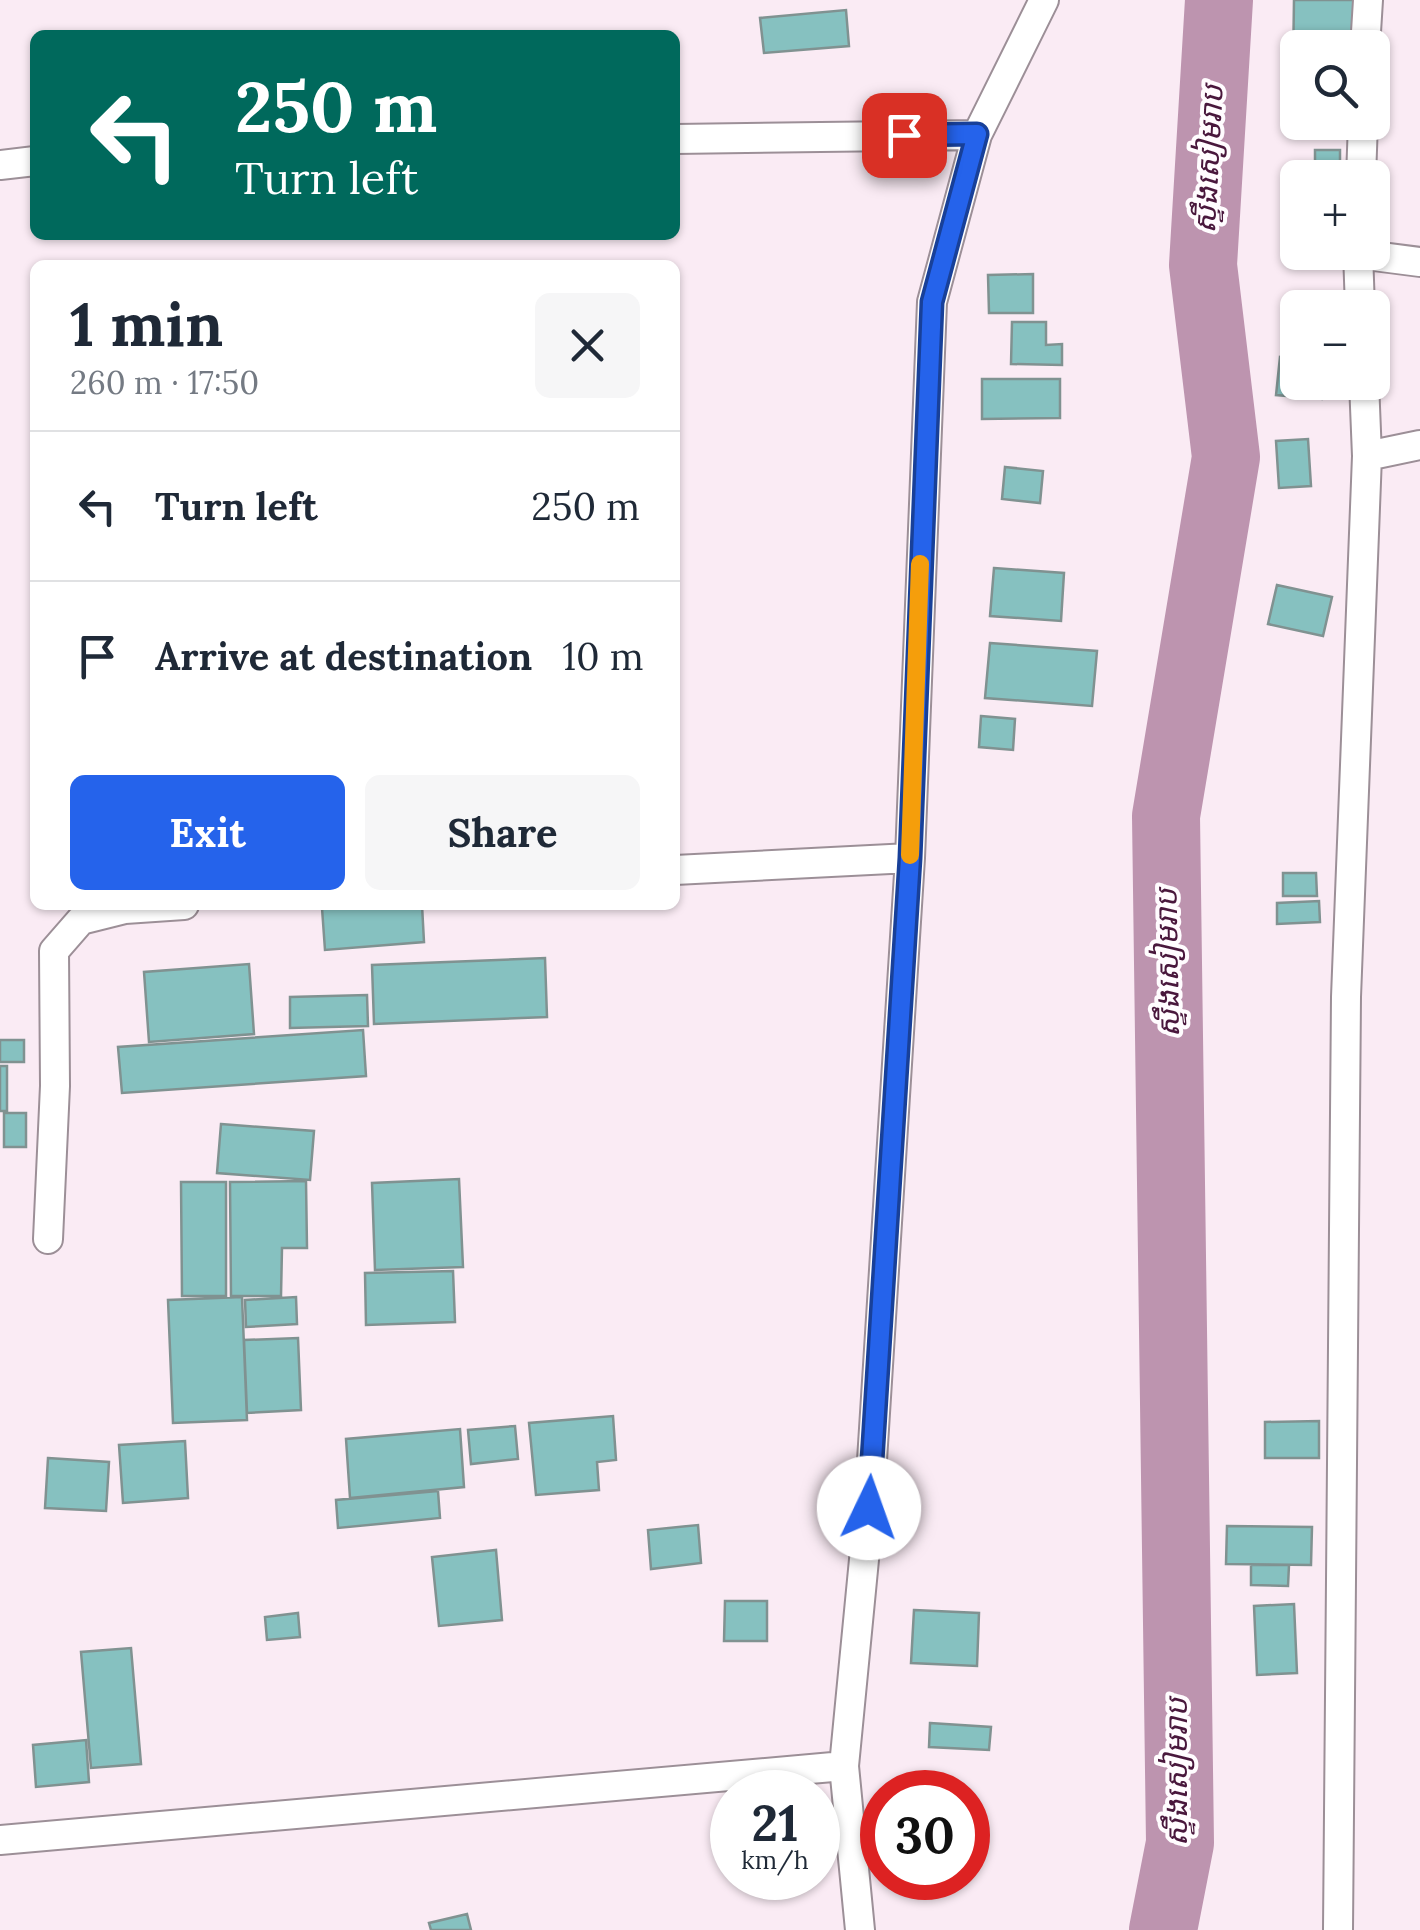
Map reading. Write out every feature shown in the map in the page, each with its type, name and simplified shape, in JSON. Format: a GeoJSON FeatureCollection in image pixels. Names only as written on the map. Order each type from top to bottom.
{"type":"FeatureCollection","features":[{"type":"Feature","properties":{"kind":"street"},"geometry":{"type":"LineString","coordinates":[[860,1930],[844,1766],[869,1508],[910,858],[932,302],[977,134],[1044,0]]}},
{"type":"Feature","properties":{"kind":"street"},"geometry":{"type":"LineString","coordinates":[[1366,30],[1368,0]]}},
{"type":"Feature","properties":{"kind":"street"},"geometry":{"type":"LineString","coordinates":[[680,138],[977,134]]}},
{"type":"Feature","properties":{"kind":"street"},"geometry":{"type":"LineString","coordinates":[[0,166],[30,162]]}},
{"type":"Feature","properties":{"kind":"street"},"geometry":{"type":"LineString","coordinates":[[1390,258],[1420,262]]}},
{"type":"Feature","properties":{"kind":"street"},"geometry":{"type":"LineString","coordinates":[[1338,1930],[1346,997],[1367,456],[1365,400]]}},
{"type":"Feature","properties":{"kind":"street"},"geometry":{"type":"LineString","coordinates":[[1367,456],[1420,445]]}},
{"type":"Feature","properties":{"kind":"street"},"geometry":{"type":"LineString","coordinates":[[680,870],[910,858]]}},
{"type":"Feature","properties":{"kind":"street"},"geometry":{"type":"LineString","coordinates":[[48,1239],[54,952],[80,920],[125,910]]}},
{"type":"Feature","properties":{"kind":"street"},"geometry":{"type":"LineString","coordinates":[[0,1840],[844,1766]]}},
{"type":"Feature","properties":{"kind":"building"},"geometry":{"type":"Polygon","coordinates":[[[1294,0],[1361,0],[1361,30],[1294,30],[1294,0]]]}},
{"type":"Feature","properties":{"kind":"building"},"geometry":{"type":"Polygon","coordinates":[[[846,10],[849,46],[764,53],[760,18],[846,10]]]}},
{"type":"Feature","properties":{"kind":"building"},"geometry":{"type":"Polygon","coordinates":[[[1315,150],[1340,150],[1340,160],[1315,160],[1315,150]]]}},
{"type":"Feature","properties":{"kind":"building"},"geometry":{"type":"Polygon","coordinates":[[[1033,274],[1033,313],[989,313],[988,275],[1033,274]]]}},
{"type":"Feature","properties":{"kind":"building"},"geometry":{"type":"Polygon","coordinates":[[[1012,322],[1046,322],[1046,345],[1062,344],[1062,365],[1011,364],[1012,322]]]}},
{"type":"Feature","properties":{"kind":"building"},"geometry":{"type":"Polygon","coordinates":[[[1280,357],[1280,395],[1276,395],[1280,357]]]}},
{"type":"Feature","properties":{"kind":"building"},"geometry":{"type":"Polygon","coordinates":[[[982,379],[1060,379],[1060,418],[982,419],[982,379]]]}},
{"type":"Feature","properties":{"kind":"building"},"geometry":{"type":"Polygon","coordinates":[[[1308,439],[1311,486],[1279,488],[1276,441],[1308,439]]]}},
{"type":"Feature","properties":{"kind":"building"},"geometry":{"type":"Polygon","coordinates":[[[1005,467],[1043,471],[1040,503],[1002,499],[1005,467]]]}},
{"type":"Feature","properties":{"kind":"building"},"geometry":{"type":"Polygon","coordinates":[[[994,568],[1064,573],[1061,621],[990,616],[994,568]]]}},
{"type":"Feature","properties":{"kind":"building"},"geometry":{"type":"Polygon","coordinates":[[[1277,585],[1332,597],[1323,636],[1268,624],[1277,585]]]}},
{"type":"Feature","properties":{"kind":"building"},"geometry":{"type":"Polygon","coordinates":[[[990,643],[1097,651],[1092,706],[985,698],[990,643]]]}},
{"type":"Feature","properties":{"kind":"building"},"geometry":{"type":"Polygon","coordinates":[[[981,716],[1015,719],[1013,750],[979,747],[981,716]]]}},
{"type":"Feature","properties":{"kind":"building"},"geometry":{"type":"Polygon","coordinates":[[[1283,873],[1316,873],[1317,896],[1283,896],[1283,873]]]}},
{"type":"Feature","properties":{"kind":"building"},"geometry":{"type":"Polygon","coordinates":[[[1319,901],[1320,922],[1277,924],[1277,903],[1319,901]]]}},
{"type":"Feature","properties":{"kind":"building"},"geometry":{"type":"Polygon","coordinates":[[[322,910],[422,910],[424,942],[325,950],[322,910]]]}},
{"type":"Feature","properties":{"kind":"building"},"geometry":{"type":"Polygon","coordinates":[[[545,958],[547,1017],[374,1024],[372,965],[545,958]]]}},
{"type":"Feature","properties":{"kind":"building"},"geometry":{"type":"Polygon","coordinates":[[[249,964],[254,1034],[149,1042],[144,972],[249,964]]]}},
{"type":"Feature","properties":{"kind":"building"},"geometry":{"type":"Polygon","coordinates":[[[367,995],[368,1026],[290,1028],[290,997],[367,995]]]}},
{"type":"Feature","properties":{"kind":"building"},"geometry":{"type":"Polygon","coordinates":[[[363,1030],[366,1076],[122,1093],[118,1047],[363,1030]]]}},
{"type":"Feature","properties":{"kind":"building"},"geometry":{"type":"Polygon","coordinates":[[[0,1040],[24,1040],[24,1062],[0,1062],[0,1040]]]}},
{"type":"Feature","properties":{"kind":"building"},"geometry":{"type":"Polygon","coordinates":[[[0,1066],[7,1066],[7,1111],[0,1111],[0,1066]]]}},
{"type":"Feature","properties":{"kind":"building"},"geometry":{"type":"Polygon","coordinates":[[[4,1113],[26,1113],[26,1147],[4,1147],[4,1113]]]}},
{"type":"Feature","properties":{"kind":"building"},"geometry":{"type":"Polygon","coordinates":[[[221,1124],[314,1131],[310,1180],[217,1173],[221,1124]]]}},
{"type":"Feature","properties":{"kind":"building"},"geometry":{"type":"Polygon","coordinates":[[[459,1179],[463,1267],[375,1270],[372,1183],[459,1179]]]}},
{"type":"Feature","properties":{"kind":"building"},"geometry":{"type":"Polygon","coordinates":[[[306,1181],[307,1248],[282,1248],[281,1296],[231,1296],[230,1182],[306,1181]]]}},
{"type":"Feature","properties":{"kind":"building"},"geometry":{"type":"Polygon","coordinates":[[[181,1182],[226,1182],[226,1296],[182,1296],[181,1182]]]}},
{"type":"Feature","properties":{"kind":"building"},"geometry":{"type":"Polygon","coordinates":[[[453,1271],[455,1322],[366,1325],[365,1273],[453,1271]]]}},
{"type":"Feature","properties":{"kind":"building"},"geometry":{"type":"Polygon","coordinates":[[[242,1297],[247,1420],[173,1423],[168,1300],[242,1297]]]}},
{"type":"Feature","properties":{"kind":"building"},"geometry":{"type":"Polygon","coordinates":[[[296,1297],[297,1324],[246,1327],[245,1300],[296,1297]]]}},
{"type":"Feature","properties":{"kind":"building"},"geometry":{"type":"Polygon","coordinates":[[[298,1338],[301,1410],[247,1413],[244,1340],[298,1338]]]}},
{"type":"Feature","properties":{"kind":"building"},"geometry":{"type":"Polygon","coordinates":[[[613,1416],[616,1460],[597,1462],[599,1490],[536,1495],[529,1423],[613,1416]]]}},
{"type":"Feature","properties":{"kind":"building"},"geometry":{"type":"Polygon","coordinates":[[[1319,1421],[1319,1458],[1265,1458],[1265,1422],[1319,1421]]]}},
{"type":"Feature","properties":{"kind":"building"},"geometry":{"type":"Polygon","coordinates":[[[515,1426],[518,1459],[471,1464],[468,1430],[515,1426]]]}},
{"type":"Feature","properties":{"kind":"building"},"geometry":{"type":"Polygon","coordinates":[[[460,1429],[464,1487],[350,1498],[346,1439],[460,1429]]]}},
{"type":"Feature","properties":{"kind":"building"},"geometry":{"type":"Polygon","coordinates":[[[185,1441],[188,1498],[123,1503],[119,1445],[185,1441]]]}},
{"type":"Feature","properties":{"kind":"building"},"geometry":{"type":"Polygon","coordinates":[[[48,1458],[109,1462],[106,1511],[45,1508],[48,1458]]]}},
{"type":"Feature","properties":{"kind":"building"},"geometry":{"type":"Polygon","coordinates":[[[438,1491],[440,1518],[338,1528],[336,1500],[438,1491]]]}},
{"type":"Feature","properties":{"kind":"building"},"geometry":{"type":"Polygon","coordinates":[[[698,1525],[701,1563],[651,1569],[648,1530],[698,1525]]]}},
{"type":"Feature","properties":{"kind":"building"},"geometry":{"type":"Polygon","coordinates":[[[1227,1526],[1312,1527],[1311,1565],[1226,1564],[1227,1526]]]}},
{"type":"Feature","properties":{"kind":"building"},"geometry":{"type":"Polygon","coordinates":[[[496,1550],[502,1620],[439,1626],[432,1557],[496,1550]]]}},
{"type":"Feature","properties":{"kind":"building"},"geometry":{"type":"Polygon","coordinates":[[[1251,1565],[1289,1565],[1288,1586],[1251,1585],[1251,1565]]]}},
{"type":"Feature","properties":{"kind":"building"},"geometry":{"type":"Polygon","coordinates":[[[725,1601],[767,1601],[767,1641],[724,1641],[725,1601]]]}},
{"type":"Feature","properties":{"kind":"building"},"geometry":{"type":"Polygon","coordinates":[[[1294,1604],[1297,1673],[1257,1675],[1254,1606],[1294,1604]]]}},
{"type":"Feature","properties":{"kind":"building"},"geometry":{"type":"Polygon","coordinates":[[[914,1610],[979,1613],[977,1666],[911,1663],[914,1610]]]}},
{"type":"Feature","properties":{"kind":"building"},"geometry":{"type":"Polygon","coordinates":[[[298,1613],[300,1637],[267,1640],[265,1617],[298,1613]]]}},
{"type":"Feature","properties":{"kind":"building"},"geometry":{"type":"Polygon","coordinates":[[[131,1648],[141,1764],[91,1768],[81,1652],[131,1648]]]}},
{"type":"Feature","properties":{"kind":"building"},"geometry":{"type":"Polygon","coordinates":[[[930,1723],[991,1727],[989,1750],[929,1747],[930,1723]]]}},
{"type":"Feature","properties":{"kind":"building"},"geometry":{"type":"Polygon","coordinates":[[[86,1740],[89,1782],[36,1787],[33,1745],[86,1740]]]}},
{"type":"Feature","properties":{"kind":"building"},"geometry":{"type":"Polygon","coordinates":[[[467,1914],[471,1930],[431,1930],[429,1923],[467,1914]]]}},
{"type":"Feature","properties":{"kind":"waterway","name":"ស្ទឹងសៀមរាប"},"geometry":{"type":"LineString","coordinates":[[1163,1930],[1180,1843],[1166,816],[1226,457],[1203,265],[1219,0]]}},
{"type":"Feature","properties":{"kind":"slow traffic"},"geometry":{"type":"LineString","coordinates":[[910,855],[920,564]]}},
{"type":"Feature","properties":{"kind":"route"},"geometry":{"type":"LineString","coordinates":[[869,1508],[910,858],[932,302],[977,134],[904,135]]}}]}
